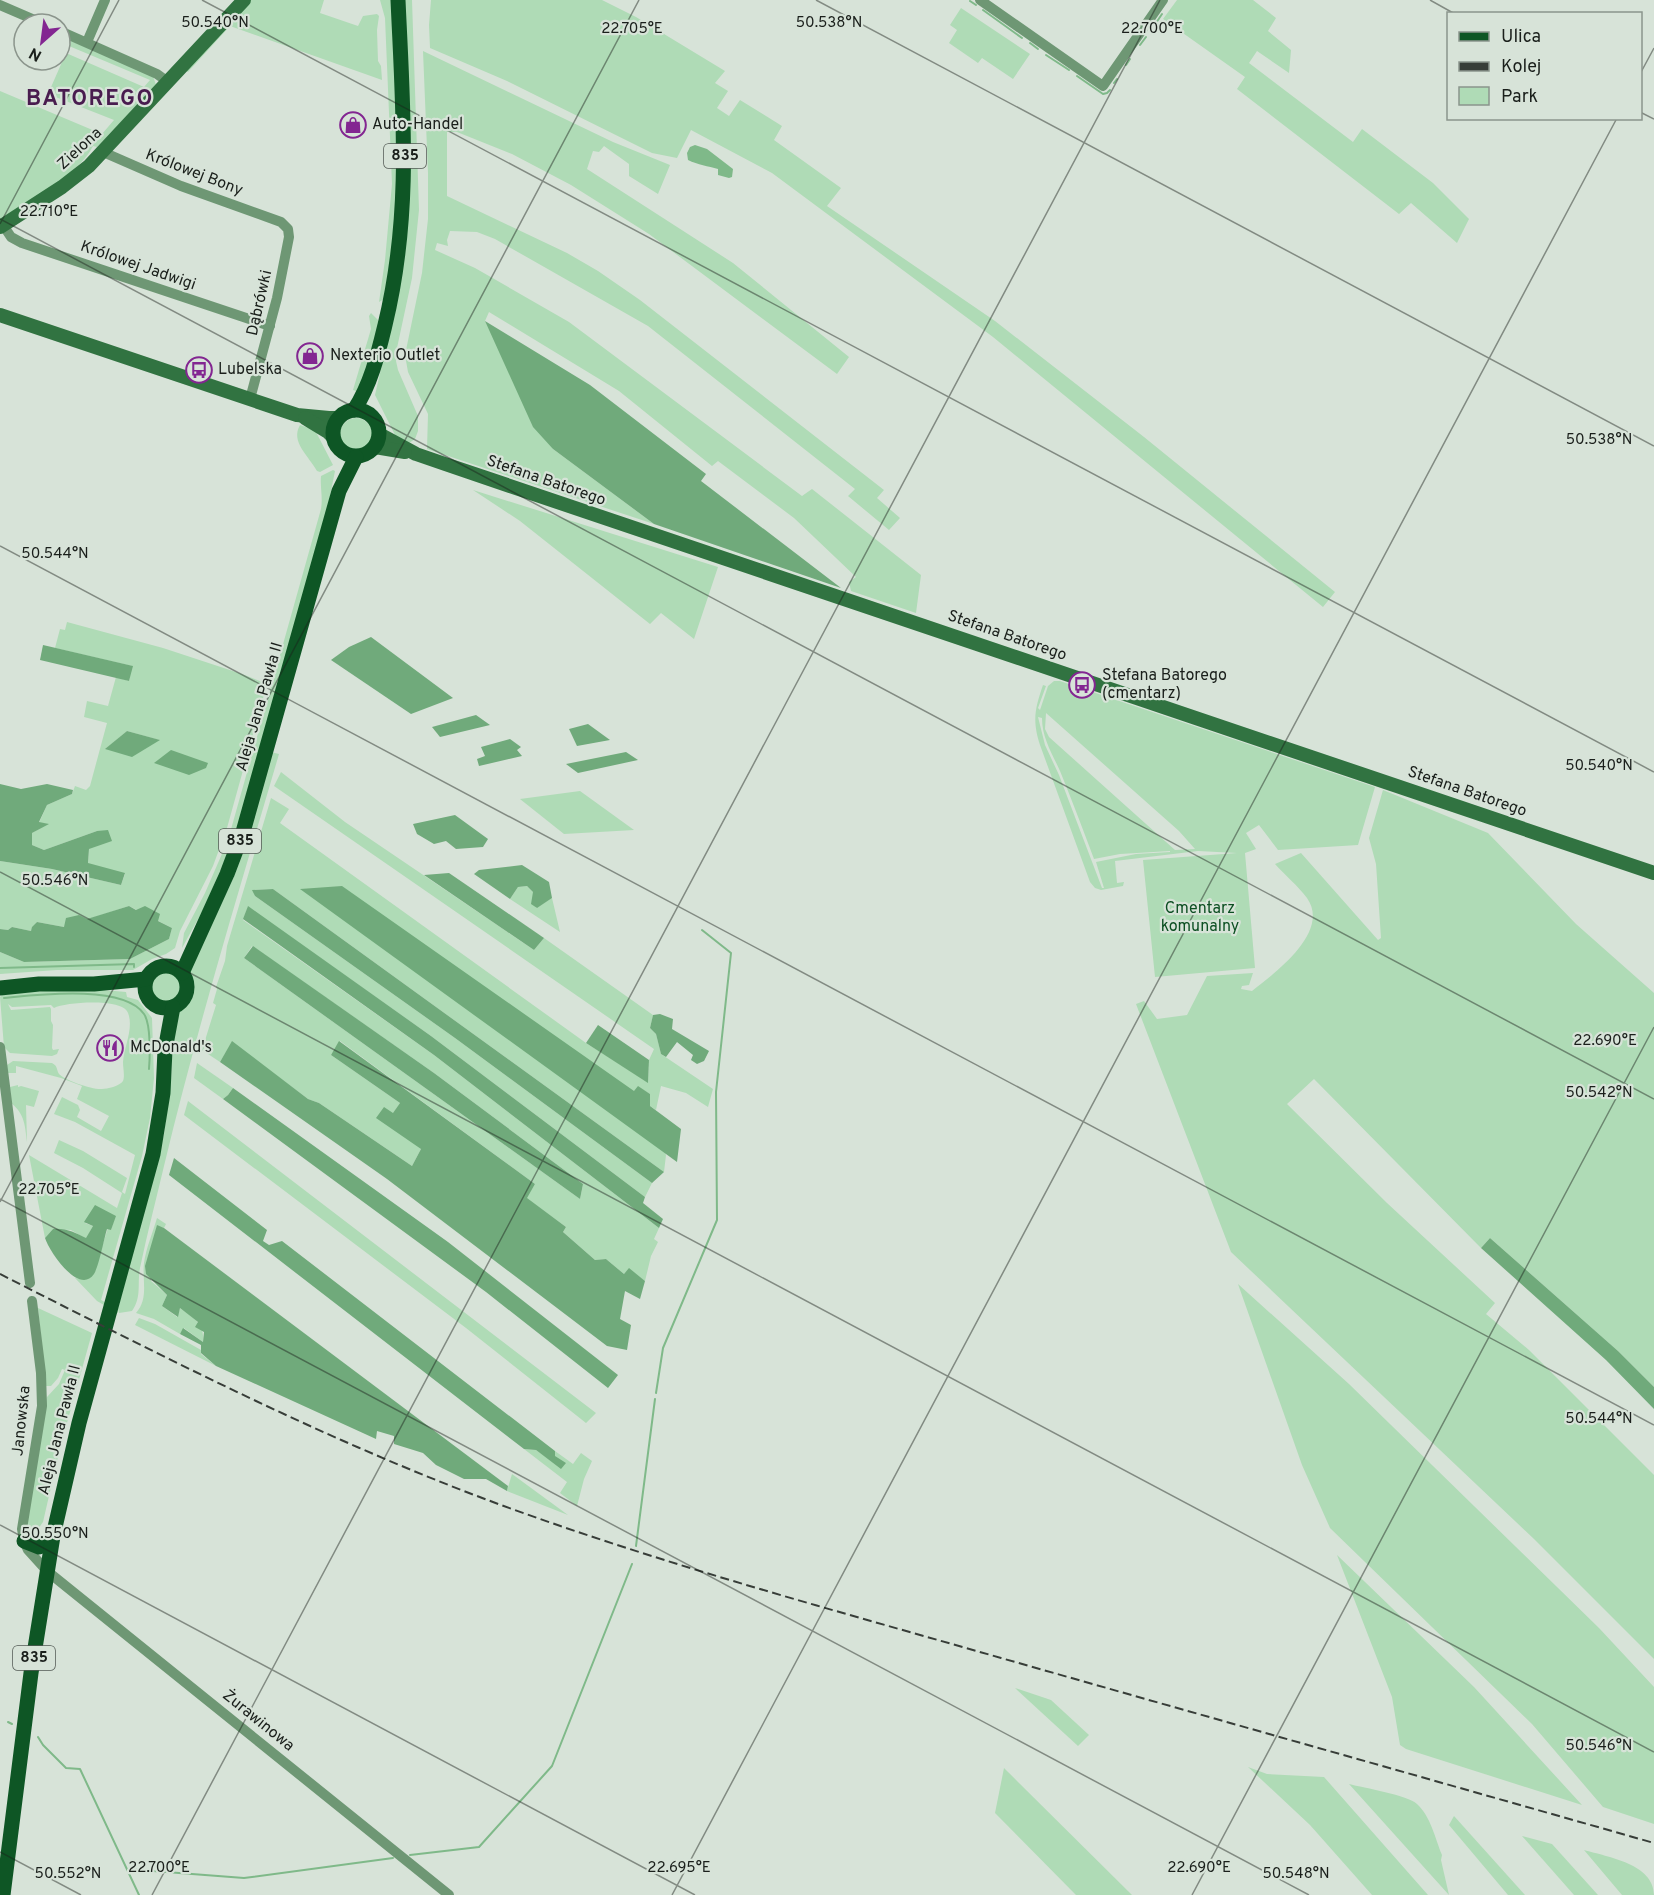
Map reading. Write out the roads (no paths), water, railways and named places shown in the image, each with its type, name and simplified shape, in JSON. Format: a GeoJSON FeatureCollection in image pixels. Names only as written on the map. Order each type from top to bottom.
{"type":"FeatureCollection","features":[{"type":"Feature","properties":{"kind":"main road","name":"835"},"geometry":{"type":"LineString","coordinates":[[377,440],[377,424],[371,416],[372,374],[394,283],[403,206],[405,163],[398,0]]}},
{"type":"Feature","properties":{"kind":"main road","name":"835"},"geometry":{"type":"LineString","coordinates":[[354,410],[372,374]]}},
{"type":"Feature","properties":{"kind":"main road"},"geometry":{"type":"LineString","coordinates":[[371,416],[364,411],[345,412],[333,427],[333,437],[335,445],[349,454],[366,454],[377,440]]}},
{"type":"Feature","properties":{"kind":"main road","name":"Aleja Jana Pawła II"},"geometry":{"type":"LineString","coordinates":[[176,969],[200,929],[227,874],[243,832],[349,454]]}},
{"type":"Feature","properties":{"kind":"main road"},"geometry":{"type":"LineString","coordinates":[[166,1007],[151,1002],[146,985],[156,968],[176,969]]}},
{"type":"Feature","properties":{"kind":"main road","name":"835"},"geometry":{"type":"LineString","coordinates":[[166,1007],[180,1003],[186,994],[187,983],[176,969]]}},
{"type":"Feature","properties":{"kind":"main road"},"geometry":{"type":"LineString","coordinates":[[0,988],[39,984],[146,985]]}},
{"type":"Feature","properties":{"kind":"main road","name":"Aleja Jana Pawła II"},"geometry":{"type":"LineString","coordinates":[[3,1895],[24,1723],[53,1536],[79,1423],[155,1143],[162,1093],[166,1007]]}},
{"type":"Feature","properties":{"kind":"main road"},"geometry":{"type":"LineString","coordinates":[[24,1541],[39,1546],[45,1545],[53,1536]]}},
{"type":"Feature","properties":{"kind":"street"},"geometry":{"type":"LineString","coordinates":[[87,42],[105,0]]}},
{"type":"Feature","properties":{"kind":"street","name":"Zielona"},"geometry":{"type":"LineString","coordinates":[[2,226],[71,181],[103,152],[244,0]]}},
{"type":"Feature","properties":{"kind":"street"},"geometry":{"type":"LineString","coordinates":[[980,0],[1102,86],[1163,0]]}},
{"type":"Feature","properties":{"kind":"street"},"geometry":{"type":"LineString","coordinates":[[0,5],[16,12]]}},
{"type":"Feature","properties":{"kind":"street"},"geometry":{"type":"LineString","coordinates":[[72,36],[157,74],[168,82]]}},
{"type":"Feature","properties":{"kind":"street","name":"Królowej Bony"},"geometry":{"type":"LineString","coordinates":[[103,152],[181,186],[276,220]]}},
{"type":"Feature","properties":{"kind":"street","name":"Dąbrówki"},"geometry":{"type":"LineString","coordinates":[[250,399],[270,327],[290,235],[286,225],[276,220]]}},
{"type":"Feature","properties":{"kind":"street","name":"Królowej Jadwigi"},"geometry":{"type":"LineString","coordinates":[[2,226],[11,237],[22,243],[270,327]]}},
{"type":"Feature","properties":{"kind":"street"},"geometry":{"type":"LineString","coordinates":[[0,315],[301,416],[333,437]]}},
{"type":"Feature","properties":{"kind":"street"},"geometry":{"type":"LineString","coordinates":[[301,416],[338,418]]}},
{"type":"Feature","properties":{"kind":"street","name":"Stefana Batorego"},"geometry":{"type":"LineString","coordinates":[[377,440],[1654,873]]}},
{"type":"Feature","properties":{"kind":"street"},"geometry":{"type":"LineString","coordinates":[[0,1047],[30,1283]]}},
{"type":"Feature","properties":{"kind":"street","name":"Janowska"},"geometry":{"type":"LineString","coordinates":[[24,1541],[22,1522],[42,1406],[42,1373],[32,1301]]}},
{"type":"Feature","properties":{"kind":"street"},"geometry":{"type":"LineString","coordinates":[[24,1541],[34,1558],[47,1571]]}},
{"type":"Feature","properties":{"kind":"street","name":"Żurawinowa"},"geometry":{"type":"LineString","coordinates":[[47,1571],[449,1895]]}},
{"type":"Feature","properties":{"kind":"waterway"},"geometry":{"type":"LineString","coordinates":[[970,1],[976,5]]}},
{"type":"Feature","properties":{"kind":"waterway"},"geometry":{"type":"LineString","coordinates":[[983,10],[1022,38]]}},
{"type":"Feature","properties":{"kind":"waterway"},"geometry":{"type":"LineString","coordinates":[[1156,23],[1162,14]]}},
{"type":"Feature","properties":{"kind":"waterway"},"geometry":{"type":"LineString","coordinates":[[1140,45],[1146,37]]}},
{"type":"Feature","properties":{"kind":"waterway"},"geometry":{"type":"LineString","coordinates":[[1030,43],[1038,49]]}},
{"type":"Feature","properties":{"kind":"waterway"},"geometry":{"type":"LineString","coordinates":[[1046,55],[1069,70]]}},
{"type":"Feature","properties":{"kind":"waterway"},"geometry":{"type":"LineString","coordinates":[[1126,65],[1130,59]]}},
{"type":"Feature","properties":{"kind":"waterway"},"geometry":{"type":"LineString","coordinates":[[1077,76],[1103,94],[1110,90]]}},
{"type":"Feature","properties":{"kind":"waterway"},"geometry":{"type":"LineString","coordinates":[[1114,83],[1117,79]]}},
{"type":"Feature","properties":{"kind":"waterway"},"geometry":{"type":"LineString","coordinates":[[656,1393],[663,1348],[717,1220],[716,1092],[731,953],[702,930]]}},
{"type":"Feature","properties":{"kind":"waterway"},"geometry":{"type":"LineString","coordinates":[[0,968],[134,964],[134,967]]}},
{"type":"Feature","properties":{"kind":"waterway"},"geometry":{"type":"LineString","coordinates":[[4,998],[57,994],[99,995],[118,998],[133,1005],[144,1014],[148,1025],[149,1069]]}},
{"type":"Feature","properties":{"kind":"waterway"},"geometry":{"type":"LineString","coordinates":[[636,1546],[655,1399]]}},
{"type":"Feature","properties":{"kind":"waterway"},"geometry":{"type":"LineString","coordinates":[[410,1855],[479,1847],[552,1766],[632,1564]]}},
{"type":"Feature","properties":{"kind":"waterway"},"geometry":{"type":"LineString","coordinates":[[8,1722],[12,1724]]}},
{"type":"Feature","properties":{"kind":"waterway"},"geometry":{"type":"LineString","coordinates":[[38,1737],[66,1768],[80,1769],[139,1895]]}},
{"type":"Feature","properties":{"kind":"waterway"},"geometry":{"type":"LineString","coordinates":[[127,1869],[244,1878],[393,1858]]}},
{"type":"Feature","properties":{"kind":"railway"},"geometry":{"type":"LineString","coordinates":[[0,1274],[189,1369],[317,1429],[446,1484],[573,1530],[817,1605],[1654,1843]]}},
{"type":"Feature","properties":{"kind":"place","name":"Auto-Handel"},"geometry":{"type":"Point","coordinates":[353,125]}},
{"type":"Feature","properties":{"kind":"place","name":"Nexterio Outlet"},"geometry":{"type":"Point","coordinates":[310,356]}},
{"type":"Feature","properties":{"kind":"place","name":"Lubelska"},"geometry":{"type":"Point","coordinates":[199,370]}},
{"type":"Feature","properties":{"kind":"place","name":"Stefana Batorego (cmentarz)"},"geometry":{"type":"Point","coordinates":[1082,685]}},
{"type":"Feature","properties":{"kind":"place","name":"McDonald's"},"geometry":{"type":"Point","coordinates":[110,1048]}},
{"type":"Feature","properties":{"kind":"district","name":"BATOREGO"},"geometry":{"type":"Point","coordinates":[90,99]}},
{"type":"Feature","properties":{"kind":"park label","name":"Cmentarz komunalny"},"geometry":{"type":"Point","coordinates":[1200,918]}}]}
